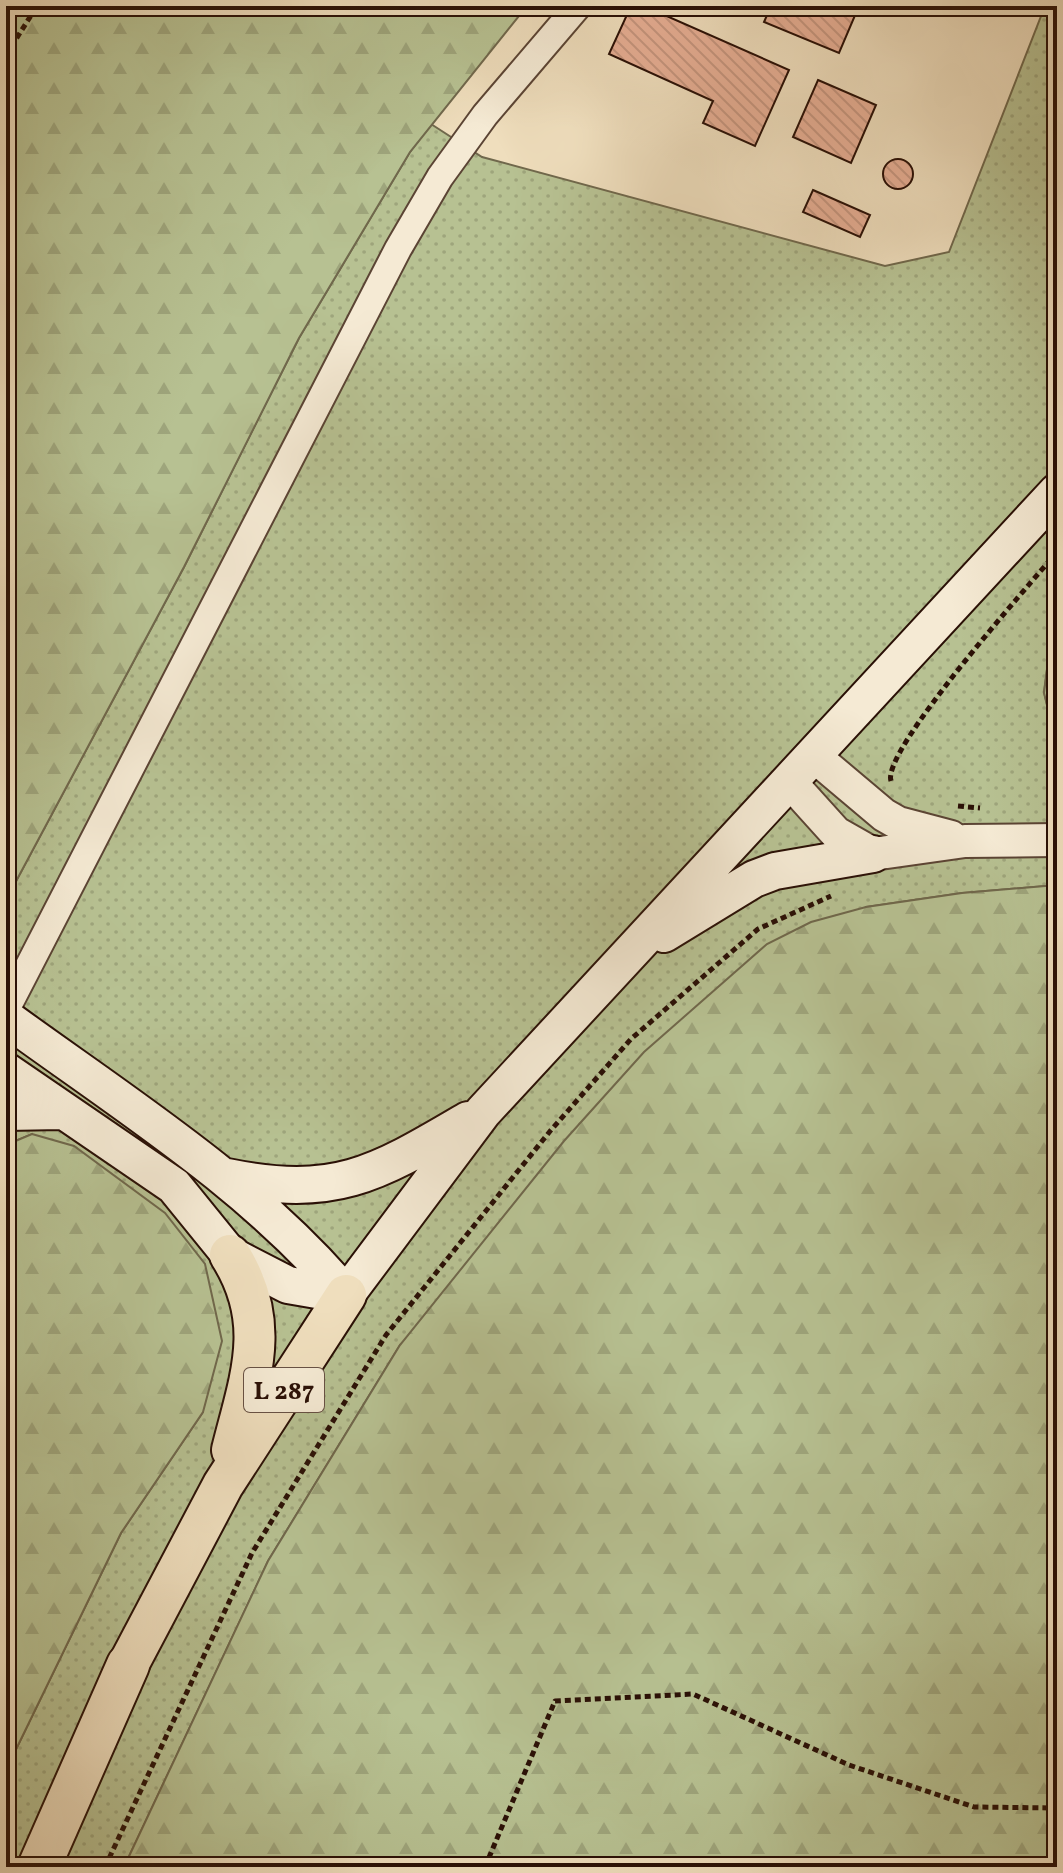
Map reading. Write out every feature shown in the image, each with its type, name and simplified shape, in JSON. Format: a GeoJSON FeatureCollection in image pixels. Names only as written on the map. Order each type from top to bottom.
{"type":"FeatureCollection","features":[{"type":"Feature","properties":{"kind":"highway","name":"L 287"},"geometry":{"type":"LineString","coordinates":[[39,1867],[128,1665]]}},
{"type":"Feature","properties":{"kind":"main road","name":"L 287"},"geometry":{"type":"LineString","coordinates":[[128,1665],[223,1485],[346,1295],[483,1112],[1057,492]]}},
{"type":"Feature","properties":{"kind":"main road"},"geometry":{"type":"LineString","coordinates":[[628,956],[754,879],[801,865],[873,854]]}},
{"type":"Feature","properties":{"kind":"main road"},"geometry":{"type":"LineString","coordinates":[[6,1018],[223,1176],[288,1230],[346,1295]]}},
{"type":"Feature","properties":{"kind":"main road"},"geometry":{"type":"LineString","coordinates":[[6,1071],[174,1186],[230,1255],[252,1298],[256,1332],[252,1373],[223,1485]]}},
{"type":"Feature","properties":{"kind":"main road"},"geometry":{"type":"LineString","coordinates":[[6,1112],[61,1111]]}},
{"type":"Feature","properties":{"kind":"main road"},"geometry":{"type":"LineString","coordinates":[[223,1176],[280,1186],[339,1182],[396,1161],[483,1112]]}},
{"type":"Feature","properties":{"kind":"main road"},"geometry":{"type":"LineString","coordinates":[[230,1255],[288,1285],[346,1295]]}},
{"type":"Feature","properties":{"kind":"street"},"geometry":{"type":"LineString","coordinates":[[6,1010],[398,249],[440,177],[485,115],[578,6]]}},
{"type":"Feature","properties":{"kind":"street"},"geometry":{"type":"LineString","coordinates":[[802,769],[898,823],[965,841]]}},
{"type":"Feature","properties":{"kind":"street"},"geometry":{"type":"LineString","coordinates":[[802,769],[836,833],[873,854],[965,841],[1057,840]]}},
{"type":"Feature","properties":{"kind":"path"},"geometry":{"type":"LineString","coordinates":[[6,55],[37,6]]}},
{"type":"Feature","properties":{"kind":"path"},"geometry":{"type":"LineString","coordinates":[[1057,437],[1052,443],[1057,448]]}},
{"type":"Feature","properties":{"kind":"path"},"geometry":{"type":"LineString","coordinates":[[884,815],[893,788],[888,774],[891,764],[914,729],[1057,552]]}},
{"type":"Feature","properties":{"kind":"path"},"geometry":{"type":"LineString","coordinates":[[953,805],[993,810]]}},
{"type":"Feature","properties":{"kind":"path"},"geometry":{"type":"LineString","coordinates":[[105,1867],[252,1553],[386,1335],[551,1130],[631,1039],[758,929],[805,905],[859,887],[873,854]]}},
{"type":"Feature","properties":{"kind":"path"},"geometry":{"type":"LineString","coordinates":[[485,1867],[555,1701],[693,1694],[849,1765],[974,1807],[1057,1808]]}},
{"type":"Feature","properties":{"kind":"green space"},"geometry":{"type":"Polygon","coordinates":[[[6,6],[527,6],[410,152],[299,338],[184,567],[6,900],[6,6]]]}},
{"type":"Feature","properties":{"kind":"green space"},"geometry":{"type":"Polygon","coordinates":[[[1045,6],[1057,6],[1057,576],[1050,589],[1054,616],[1044,692],[1048,709],[1057,711],[1057,885],[962,893],[866,907],[400,1345],[268,1561],[124,1867],[6,1867],[6,1770],[121,1533],[203,1412],[32,1134],[6,1145],[6,900],[184,567],[299,338],[410,152],[431,124],[482,157],[885,266],[949,252],[1045,6]]]}},
{"type":"Feature","properties":{"kind":"green space"},"geometry":{"type":"Polygon","coordinates":[[[1057,576],[1057,711],[1048,709],[1044,693],[1054,616],[1050,589],[1057,576]]]}},
{"type":"Feature","properties":{"kind":"green space"},"geometry":{"type":"Polygon","coordinates":[[[1057,885],[1057,1867],[124,1867],[268,1561],[400,1345],[564,1141],[644,1052],[767,944],[811,922],[866,907],[962,893],[1057,885]]]}},
{"type":"Feature","properties":{"kind":"green space"},"geometry":{"type":"Polygon","coordinates":[[[32,1134],[74,1146],[165,1213],[205,1264],[222,1341],[203,1412],[121,1533],[6,1770],[6,1145],[32,1134]]]}},
{"type":"Feature","properties":{"kind":"building"},"geometry":{"type":"Polygon","coordinates":[[[631,6],[644,6],[789,70],[755,146],[703,123],[713,101],[609,54],[631,6]]]}},
{"type":"Feature","properties":{"kind":"building"},"geometry":{"type":"Polygon","coordinates":[[[771,6],[859,6],[839,53],[764,22],[771,6]]]}},
{"type":"Feature","properties":{"kind":"building"},"geometry":{"type":"Polygon","coordinates":[[[818,80],[876,105],[851,163],[793,137],[818,80]]]}},
{"type":"Feature","properties":{"kind":"building"},"geometry":{"type":"Polygon","coordinates":[[[898,159],[908,164],[913,174],[908,184],[898,189],[888,184],[883,174],[888,164],[898,159]]]}},
{"type":"Feature","properties":{"kind":"building"},"geometry":{"type":"Polygon","coordinates":[[[813,190],[870,215],[860,237],[803,212],[813,190]]]}}]}
